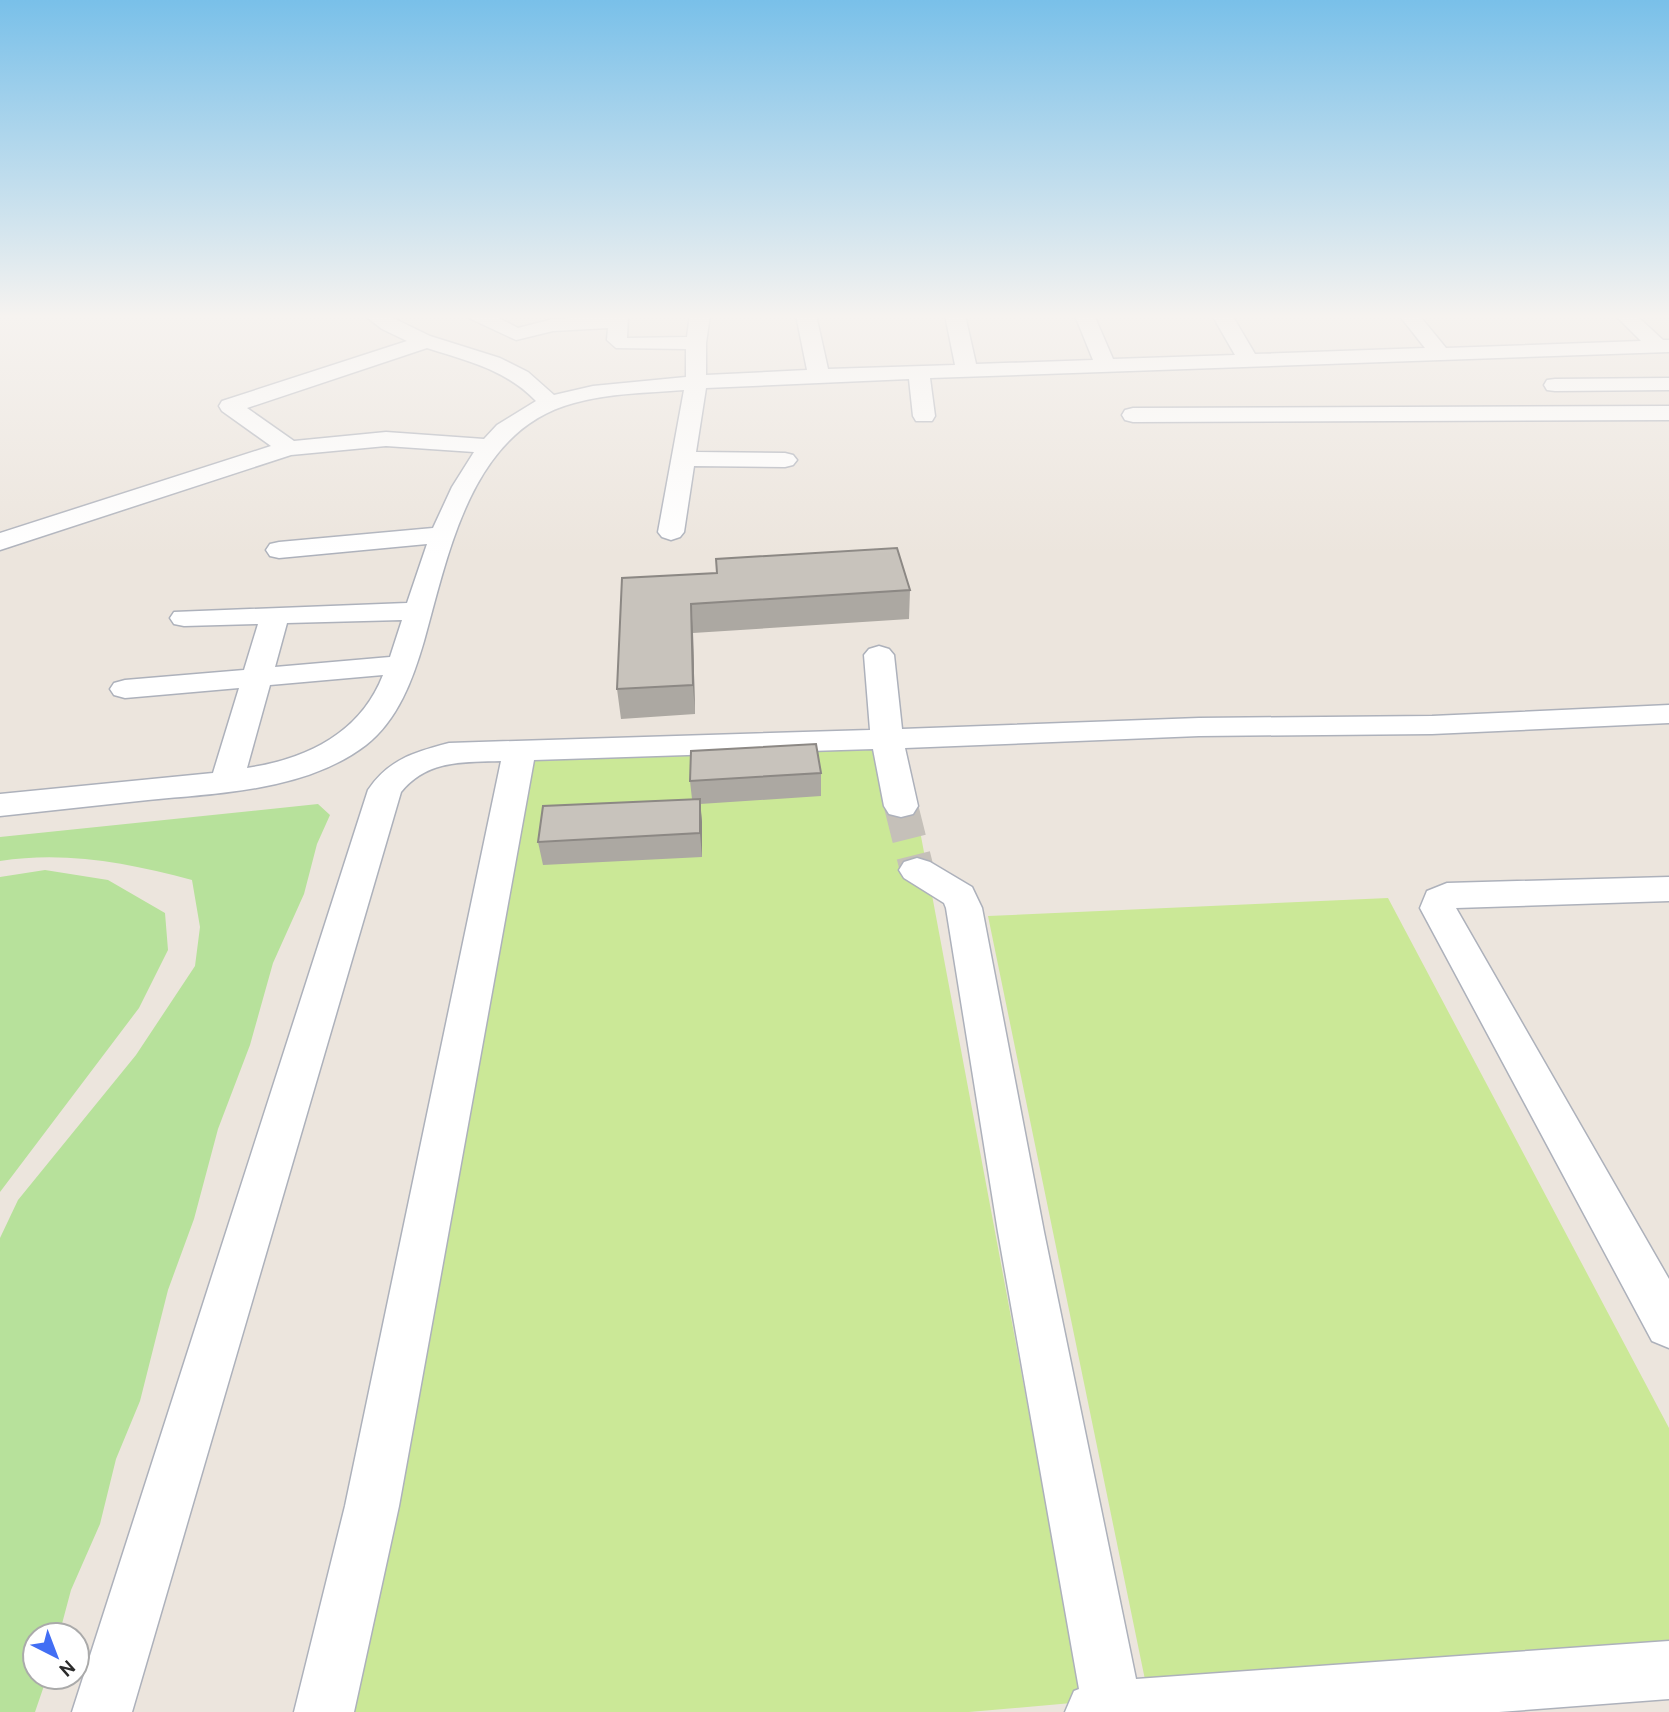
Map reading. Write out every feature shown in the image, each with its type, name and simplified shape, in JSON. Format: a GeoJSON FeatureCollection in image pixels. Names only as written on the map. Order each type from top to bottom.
{"type":"FeatureCollection","features":[{"type":"Feature","properties":{"kind":"street"},"geometry":{"type":"LineString","coordinates":[[264,395],[230,406],[289,448]]}},
{"type":"Feature","properties":{"kind":"street"},"geometry":{"type":"LineString","coordinates":[[541,395],[550,404]]}},
{"type":"Feature","properties":{"kind":"street"},"geometry":{"type":"LineString","coordinates":[[0,805],[247,779],[300,765],[355,739],[375,719],[402,665],[452,507],[488,446],[514,423],[550,404],[580,395]]}},
{"type":"Feature","properties":{"kind":"street"},"geometry":{"type":"LineString","coordinates":[[671,532],[694,395]]}},
{"type":"Feature","properties":{"kind":"street"},"geometry":{"type":"LineString","coordinates":[[922,395],[924,416]]}},
{"type":"Feature","properties":{"kind":"street"},"geometry":{"type":"LineString","coordinates":[[1240,395],[1252,415]]}},
{"type":"Feature","properties":{"kind":"street"},"geometry":{"type":"LineString","coordinates":[[1565,395],[1584,414]]}},
{"type":"Feature","properties":{"kind":"street"},"geometry":{"type":"LineString","coordinates":[[1133,415],[1669,413]]}},
{"type":"Feature","properties":{"kind":"street"},"geometry":{"type":"LineString","coordinates":[[0,542],[289,448],[386,439],[488,446]]}},
{"type":"Feature","properties":{"kind":"street"},"geometry":{"type":"LineString","coordinates":[[684,459],[785,460]]}},
{"type":"Feature","properties":{"kind":"street"},"geometry":{"type":"LineString","coordinates":[[279,550],[443,535]]}},
{"type":"Feature","properties":{"kind":"street"},"geometry":{"type":"LineString","coordinates":[[184,618],[419,611]]}},
{"type":"Feature","properties":{"kind":"street"},"geometry":{"type":"LineString","coordinates":[[227,781],[275,615]]}},
{"type":"Feature","properties":{"kind":"street"},"geometry":{"type":"LineString","coordinates":[[879,655],[887,740],[901,806]]}},
{"type":"Feature","properties":{"kind":"street"},"geometry":{"type":"LineString","coordinates":[[125,689],[402,665]]}},
{"type":"Feature","properties":{"kind":"street"},"geometry":{"type":"LineString","coordinates":[[102,1712],[385,790],[399,771],[414,762],[449,753],[887,740],[1199,727],[1432,725],[1669,714]]}},
{"type":"Feature","properties":{"kind":"street"},"geometry":{"type":"LineString","coordinates":[[324,1712],[373,1506],[519,752]]}},
{"type":"Feature","properties":{"kind":"street"},"geometry":{"type":"LineString","coordinates":[[917,870],[959,896],[964,908],[1104,1711],[1669,1670]]}},
{"type":"Feature","properties":{"kind":"street"},"geometry":{"type":"LineString","coordinates":[[1669,889],[1447,896],[1440,900],[1438,908],[1669,1325]]}},
{"type":"Feature","properties":{"kind":"green space"},"geometry":{"type":"Polygon","coordinates":[[[903,740],[1083,1702],[969,1712],[340,1712],[507,759],[903,740]]]}},
{"type":"Feature","properties":{"kind":"green space"},"geometry":{"type":"Polygon","coordinates":[[[318,804],[330,815],[317,844],[304,894],[273,963],[250,1045],[218,1129],[194,1219],[168,1290],[140,1401],[116,1459],[100,1524],[71,1590],[63,1621],[21,1621],[21,1691],[42,1691],[35,1712],[0,1712],[0,1238],[18,1200],[136,1055],[195,966],[200,927],[192,880],[97,860],[49,857],[0,861],[0,837],[318,804]]]}},
{"type":"Feature","properties":{"kind":"green space"},"geometry":{"type":"Polygon","coordinates":[[[45,870],[108,880],[165,913],[168,950],[139,1008],[0,1192],[0,877],[45,870]]]}},
{"type":"Feature","properties":{"kind":"green space"},"geometry":{"type":"Polygon","coordinates":[[[1388,898],[1669,1428],[1669,1666],[1150,1704],[988,916],[1388,898]]]}},
{"type":"Feature","properties":{"kind":"building"},"geometry":{"type":"Polygon","coordinates":[[[897,548],[910,590],[691,604],[693,685],[617,689],[622,578],[717,573],[716,559],[897,548]]]}},
{"type":"Feature","properties":{"kind":"building"},"geometry":{"type":"Polygon","coordinates":[[[816,744],[821,773],[690,781],[691,751],[816,744]]]}},
{"type":"Feature","properties":{"kind":"building"},"geometry":{"type":"Polygon","coordinates":[[[700,799],[700,833],[538,842],[543,806],[700,799]]]}},
{"type":"Feature","properties":{"kind":"tunnel"},"geometry":{"type":"LineString","coordinates":[[901,806],[917,870]]}}]}
